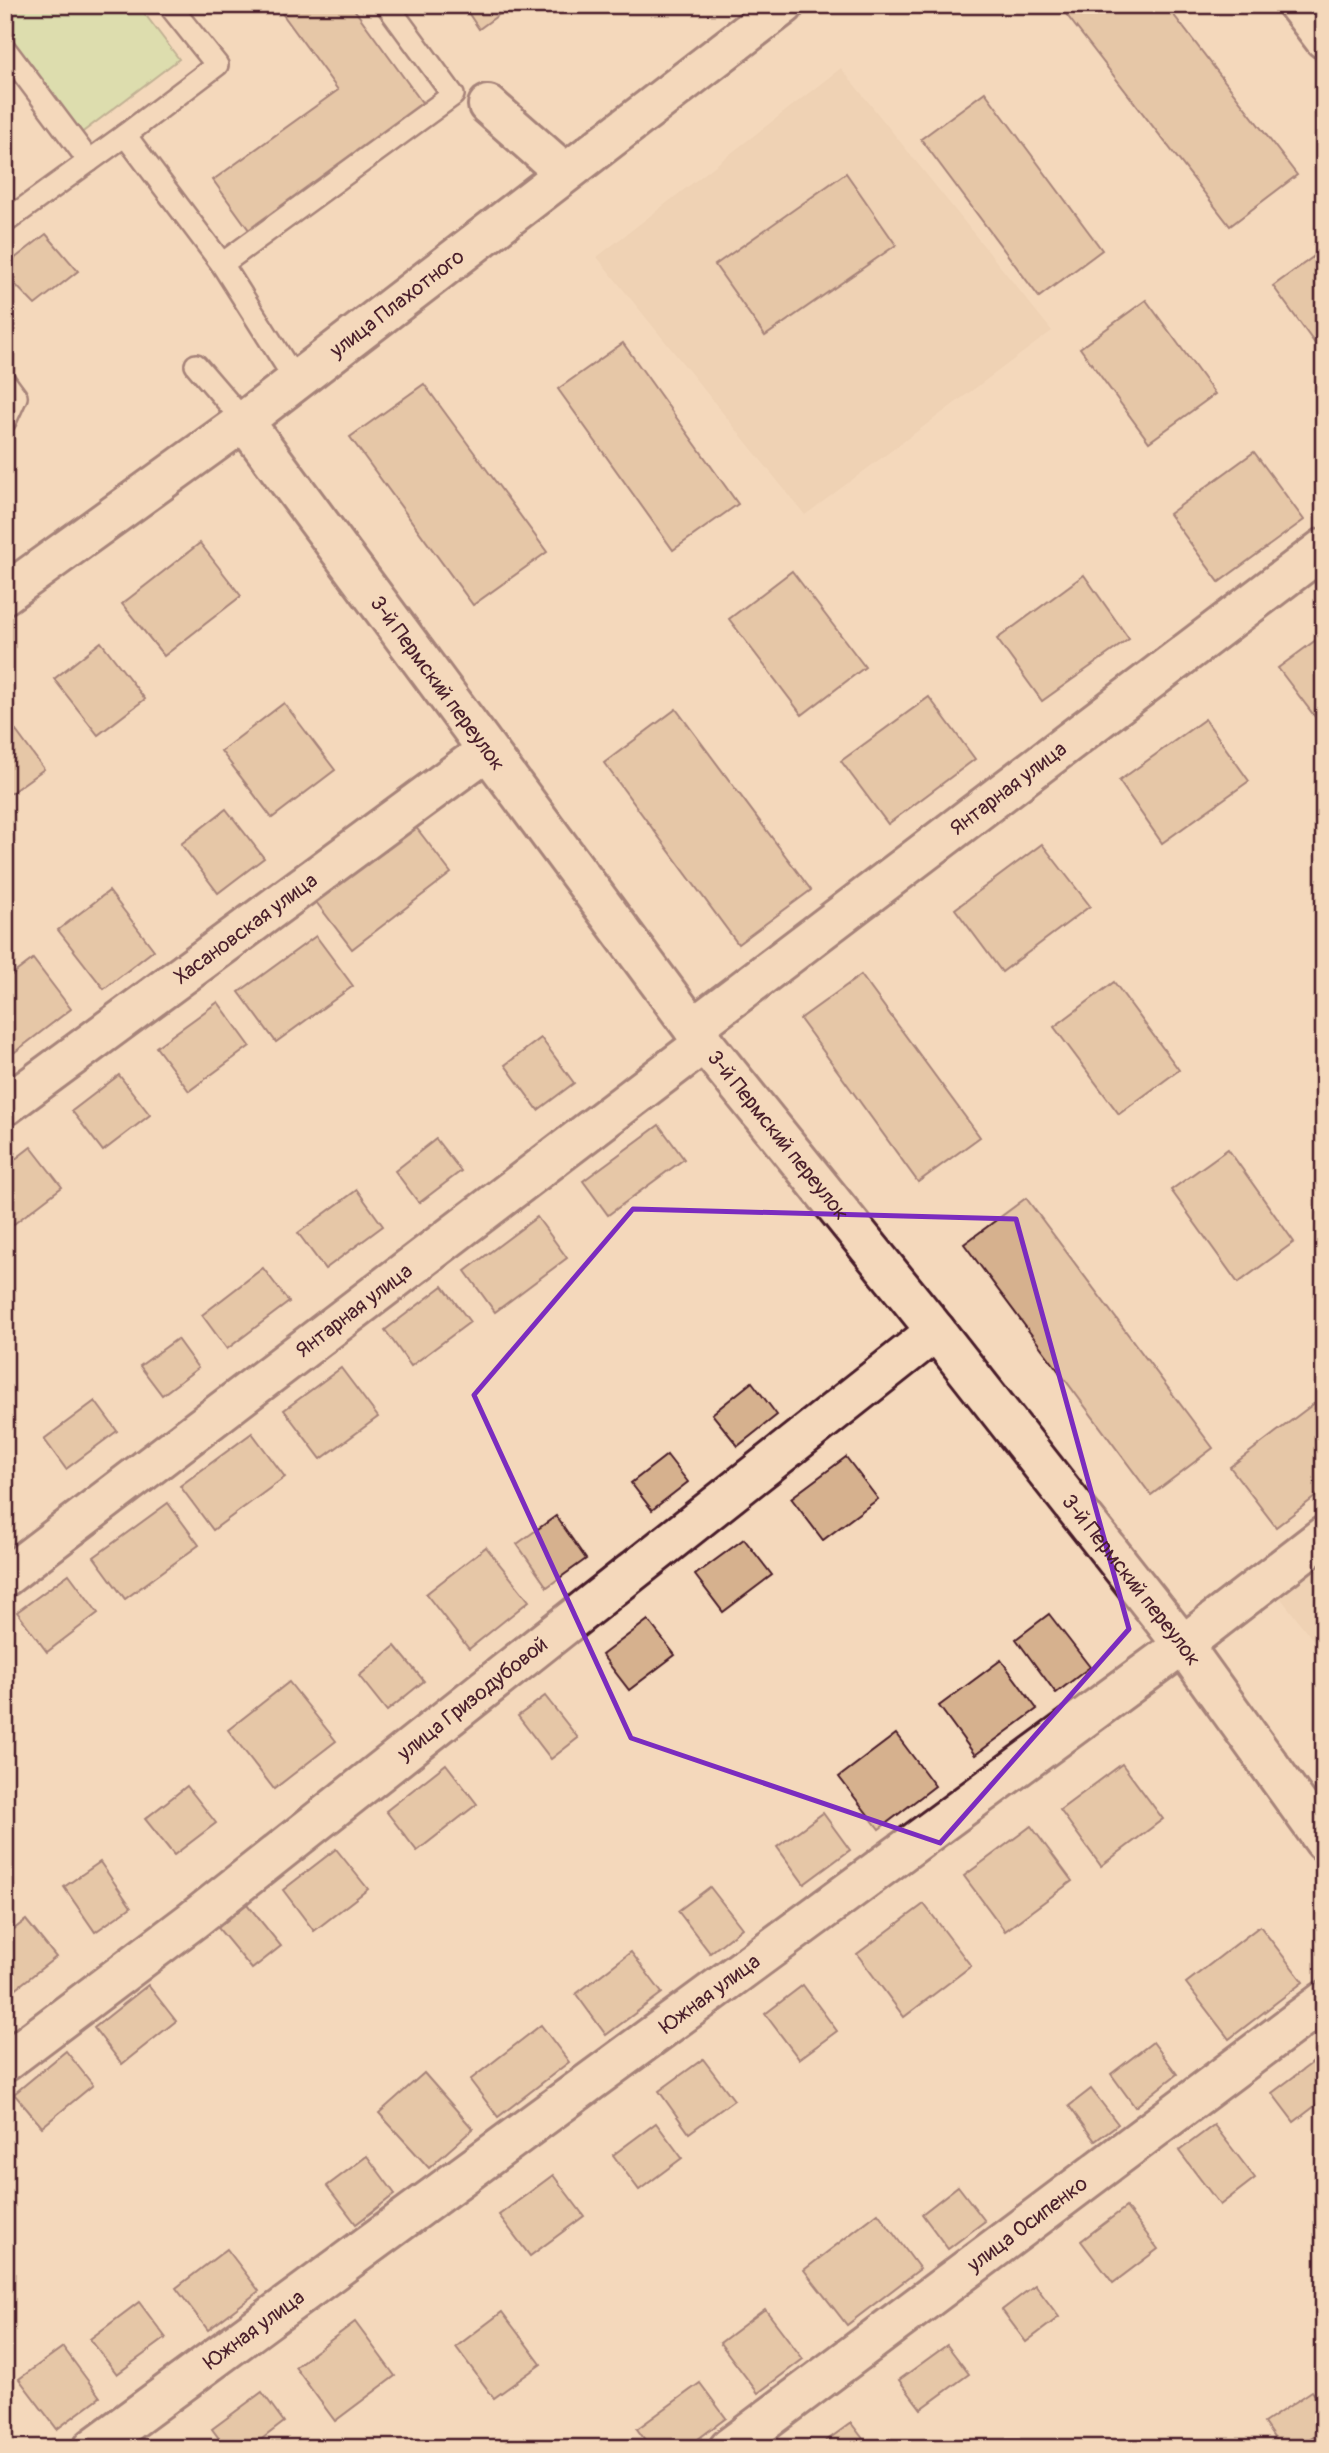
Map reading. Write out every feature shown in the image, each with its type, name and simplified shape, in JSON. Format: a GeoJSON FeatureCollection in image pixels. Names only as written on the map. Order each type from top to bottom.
{"type":"FeatureCollection","features":[{"type":"Feature","properties":{"kind":"street","name":"улица Плахотного"},"geometry":{"type":"LineString","coordinates":[[5,594],[244,421],[784,5]]}},
{"type":"Feature","properties":{"kind":"street"},"geometry":{"type":"LineString","coordinates":[[1298,5],[1324,39]]}},
{"type":"Feature","properties":{"kind":"street"},"geometry":{"type":"LineString","coordinates":[[471,100],[565,173]]}},
{"type":"Feature","properties":{"kind":"street","name":"3-й Пермский переулок"},"geometry":{"type":"LineString","coordinates":[[244,421],[698,1036],[936,1331],[1183,1645],[1324,1841]]}},
{"type":"Feature","properties":{"kind":"street","name":"Янтарная улица"},"geometry":{"type":"LineString","coordinates":[[5,1577],[1324,548]]}},
{"type":"Feature","properties":{"kind":"street","name":"Хасановская улица"},"geometry":{"type":"LineString","coordinates":[[5,1106],[486,751]]}},
{"type":"Feature","properties":{"kind":"street","name":"улица Гризодубовой"},"geometry":{"type":"LineString","coordinates":[[5,2062],[193,1920],[936,1331]]}},
{"type":"Feature","properties":{"kind":"street","name":"Южная улица"},"geometry":{"type":"LineString","coordinates":[[93,2448],[1183,1645],[1324,1536]]}},
{"type":"Feature","properties":{"kind":"street","name":"улица Осипенко"},"geometry":{"type":"LineString","coordinates":[[729,2448],[1324,2001]]}},
{"type":"Feature","properties":{"kind":"lane"},"geometry":{"type":"LineString","coordinates":[[5,222],[217,65],[169,5]]}},
{"type":"Feature","properties":{"kind":"lane"},"geometry":{"type":"LineString","coordinates":[[222,264],[471,100],[387,5]]}},
{"type":"Feature","properties":{"kind":"lane"},"geometry":{"type":"LineString","coordinates":[[5,49],[89,161]]}},
{"type":"Feature","properties":{"kind":"lane"},"geometry":{"type":"LineString","coordinates":[[125,135],[222,264],[296,381]]}},
{"type":"Feature","properties":{"kind":"lane"},"geometry":{"type":"LineString","coordinates":[[196,365],[244,421]]}},
{"type":"Feature","properties":{"kind":"lane"},"geometry":{"type":"LineString","coordinates":[[5,383],[16,397],[5,421]]}},
{"type":"Feature","properties":{"kind":"highlighted area"},"geometry":{"type":"Polygon","coordinates":[[[633,1209],[1016,1219],[1129,1629],[940,1843],[631,1738],[474,1395],[633,1209]]]}},
{"type":"Feature","properties":{"kind":"shaded area"},"geometry":{"type":"Polygon","coordinates":[[[841,68],[1052,331],[805,515],[597,257],[841,68]]]}},
{"type":"Feature","properties":{"kind":"shaded area"},"geometry":{"type":"Polygon","coordinates":[[[1324,1555],[1324,1654],[1276,1592],[1324,1555]]]}},
{"type":"Feature","properties":{"kind":"green space"},"geometry":{"type":"Polygon","coordinates":[[[5,5],[138,5],[179,59],[80,134],[5,33],[5,5]]]}},
{"type":"Feature","properties":{"kind":"building"},"geometry":{"type":"Polygon","coordinates":[[[276,5],[351,5],[426,108],[252,234],[213,180],[338,90],[276,5]]]}},
{"type":"Feature","properties":{"kind":"building"},"geometry":{"type":"Polygon","coordinates":[[[463,5],[512,5],[479,29],[463,5]]]}},
{"type":"Feature","properties":{"kind":"building"},"geometry":{"type":"Polygon","coordinates":[[[1059,5],[1166,5],[1297,175],[1230,226],[1059,5]]]}},
{"type":"Feature","properties":{"kind":"building"},"geometry":{"type":"Polygon","coordinates":[[[985,92],[1102,250],[1039,297],[921,139],[985,92]]]}},
{"type":"Feature","properties":{"kind":"building"},"geometry":{"type":"Polygon","coordinates":[[[846,173],[896,245],[765,336],[715,265],[846,173]]]}},
{"type":"Feature","properties":{"kind":"building"},"geometry":{"type":"Polygon","coordinates":[[[46,234],[78,271],[35,305],[5,274],[5,266],[46,234]]]}},
{"type":"Feature","properties":{"kind":"building"},"geometry":{"type":"Polygon","coordinates":[[[1324,249],[1324,356],[1273,286],[1324,249]]]}},
{"type":"Feature","properties":{"kind":"building"},"geometry":{"type":"Polygon","coordinates":[[[1146,300],[1215,394],[1149,442],[1080,348],[1146,300]]]}},
{"type":"Feature","properties":{"kind":"building"},"geometry":{"type":"Polygon","coordinates":[[[623,343],[738,504],[673,550],[558,389],[623,343]]]}},
{"type":"Feature","properties":{"kind":"building"},"geometry":{"type":"Polygon","coordinates":[[[424,384],[547,552],[473,605],[350,437],[424,384]]]}},
{"type":"Feature","properties":{"kind":"building"},"geometry":{"type":"Polygon","coordinates":[[[1254,452],[1304,520],[1219,582],[1169,514],[1254,452]]]}},
{"type":"Feature","properties":{"kind":"building"},"geometry":{"type":"Polygon","coordinates":[[[200,543],[241,596],[164,656],[122,604],[200,543]]]}},
{"type":"Feature","properties":{"kind":"building"},"geometry":{"type":"Polygon","coordinates":[[[792,571],[865,667],[802,715],[729,619],[792,571]]]}},
{"type":"Feature","properties":{"kind":"building"},"geometry":{"type":"Polygon","coordinates":[[[1084,575],[1129,639],[1042,701],[997,639],[1084,575]]]}},
{"type":"Feature","properties":{"kind":"building"},"geometry":{"type":"Polygon","coordinates":[[[1324,634],[1324,718],[1319,722],[1278,668],[1324,634]]]}},
{"type":"Feature","properties":{"kind":"building"},"geometry":{"type":"Polygon","coordinates":[[[101,642],[145,699],[98,735],[54,679],[101,642]]]}},
{"type":"Feature","properties":{"kind":"building"},"geometry":{"type":"Polygon","coordinates":[[[929,697],[975,759],[888,824],[841,761],[929,697]]]}},
{"type":"Feature","properties":{"kind":"building"},"geometry":{"type":"Polygon","coordinates":[[[284,703],[335,770],[272,818],[221,751],[284,703]]]}},
{"type":"Feature","properties":{"kind":"building"},"geometry":{"type":"Polygon","coordinates":[[[676,709],[811,890],[738,944],[604,763],[676,709]]]}},
{"type":"Feature","properties":{"kind":"building"},"geometry":{"type":"Polygon","coordinates":[[[5,716],[44,769],[5,797],[5,716]]]}},
{"type":"Feature","properties":{"kind":"building"},"geometry":{"type":"Polygon","coordinates":[[[1205,719],[1249,781],[1162,843],[1119,781],[1205,719]]]}},
{"type":"Feature","properties":{"kind":"building"},"geometry":{"type":"Polygon","coordinates":[[[226,809],[264,858],[218,893],[181,844],[226,809]]]}},
{"type":"Feature","properties":{"kind":"building"},"geometry":{"type":"Polygon","coordinates":[[[412,822],[451,873],[352,949],[313,898],[412,822]]]}},
{"type":"Feature","properties":{"kind":"building"},"geometry":{"type":"Polygon","coordinates":[[[1042,844],[1090,906],[1002,972],[955,909],[1042,844]]]}},
{"type":"Feature","properties":{"kind":"building"},"geometry":{"type":"Polygon","coordinates":[[[109,891],[154,950],[104,989],[58,930],[109,891]]]}},
{"type":"Feature","properties":{"kind":"building"},"geometry":{"type":"Polygon","coordinates":[[[316,936],[353,986],[276,1042],[239,992],[316,936]]]}},
{"type":"Feature","properties":{"kind":"building"},"geometry":{"type":"Polygon","coordinates":[[[33,959],[71,1009],[7,1058],[5,980],[33,959]]]}},
{"type":"Feature","properties":{"kind":"building"},"geometry":{"type":"Polygon","coordinates":[[[861,975],[980,1137],[918,1182],[800,1019],[861,975]]]}},
{"type":"Feature","properties":{"kind":"building"},"geometry":{"type":"Polygon","coordinates":[[[1114,982],[1179,1070],[1119,1114],[1054,1027],[1114,982]]]}},
{"type":"Feature","properties":{"kind":"building"},"geometry":{"type":"Polygon","coordinates":[[[218,1002],[250,1046],[189,1091],[156,1047],[218,1002]]]}},
{"type":"Feature","properties":{"kind":"building"},"geometry":{"type":"Polygon","coordinates":[[[541,1038],[574,1083],[538,1110],[505,1065],[541,1038]]]}},
{"type":"Feature","properties":{"kind":"building"},"geometry":{"type":"Polygon","coordinates":[[[119,1075],[150,1115],[103,1151],[72,1111],[119,1075]]]}},
{"type":"Feature","properties":{"kind":"building"},"geometry":{"type":"Polygon","coordinates":[[[659,1125],[684,1159],[608,1215],[583,1181],[659,1125]]]}},
{"type":"Feature","properties":{"kind":"building"},"geometry":{"type":"Polygon","coordinates":[[[436,1139],[461,1171],[419,1203],[395,1171],[436,1139]]]}},
{"type":"Feature","properties":{"kind":"building"},"geometry":{"type":"Polygon","coordinates":[[[31,1147],[62,1187],[10,1227],[5,1222],[5,1167],[31,1147]]]}},
{"type":"Feature","properties":{"kind":"building"},"geometry":{"type":"Polygon","coordinates":[[[1228,1149],[1294,1242],[1238,1283],[1171,1190],[1228,1149]]]}},
{"type":"Feature","properties":{"kind":"building"},"geometry":{"type":"Polygon","coordinates":[[[357,1190],[383,1226],[325,1269],[298,1233],[357,1190]]]}},
{"type":"Feature","properties":{"kind":"building"},"geometry":{"type":"Polygon","coordinates":[[[1026,1198],[1213,1448],[1151,1495],[964,1244],[1026,1198]]]}},
{"type":"Feature","properties":{"kind":"building"},"geometry":{"type":"Polygon","coordinates":[[[537,1217],[567,1258],[495,1312],[465,1271],[537,1217]]]}},
{"type":"Feature","properties":{"kind":"building"},"geometry":{"type":"Polygon","coordinates":[[[263,1268],[289,1302],[227,1349],[202,1315],[263,1268]]]}},
{"type":"Feature","properties":{"kind":"building"},"geometry":{"type":"Polygon","coordinates":[[[443,1286],[470,1322],[411,1366],[385,1330],[443,1286]]]}},
{"type":"Feature","properties":{"kind":"building"},"geometry":{"type":"Polygon","coordinates":[[[177,1339],[198,1368],[162,1395],[140,1366],[177,1339]]]}},
{"type":"Feature","properties":{"kind":"building"},"geometry":{"type":"Polygon","coordinates":[[[341,1368],[378,1417],[321,1459],[284,1410],[341,1368]]]}},
{"type":"Feature","properties":{"kind":"building"},"geometry":{"type":"Polygon","coordinates":[[[752,1382],[777,1415],[738,1446],[712,1414],[752,1382]]]}},
{"type":"Feature","properties":{"kind":"building"},"geometry":{"type":"Polygon","coordinates":[[[1324,1396],[1324,1490],[1276,1527],[1230,1467],[1324,1396]]]}},
{"type":"Feature","properties":{"kind":"building"},"geometry":{"type":"Polygon","coordinates":[[[95,1401],[117,1431],[66,1469],[44,1439],[95,1401]]]}},
{"type":"Feature","properties":{"kind":"building"},"geometry":{"type":"Polygon","coordinates":[[[252,1433],[285,1477],[213,1530],[180,1486],[252,1433]]]}},
{"type":"Feature","properties":{"kind":"building"},"geometry":{"type":"Polygon","coordinates":[[[667,1455],[688,1482],[652,1510],[631,1483],[667,1455]]]}},
{"type":"Feature","properties":{"kind":"building"},"geometry":{"type":"Polygon","coordinates":[[[846,1457],[878,1499],[823,1540],[791,1498],[846,1457]]]}},
{"type":"Feature","properties":{"kind":"building"},"geometry":{"type":"Polygon","coordinates":[[[168,1503],[199,1545],[125,1599],[94,1557],[168,1503]]]}},
{"type":"Feature","properties":{"kind":"building"},"geometry":{"type":"Polygon","coordinates":[[[556,1516],[586,1559],[547,1587],[517,1544],[556,1516]]]}},
{"type":"Feature","properties":{"kind":"building"},"geometry":{"type":"Polygon","coordinates":[[[744,1539],[772,1575],[723,1612],[695,1575],[744,1539]]]}},
{"type":"Feature","properties":{"kind":"building"},"geometry":{"type":"Polygon","coordinates":[[[486,1547],[529,1601],[469,1649],[426,1594],[486,1547]]]}},
{"type":"Feature","properties":{"kind":"building"},"geometry":{"type":"Polygon","coordinates":[[[69,1574],[98,1613],[47,1652],[17,1612],[69,1574]]]}},
{"type":"Feature","properties":{"kind":"building"},"geometry":{"type":"Polygon","coordinates":[[[1049,1614],[1090,1667],[1056,1693],[1016,1639],[1049,1614]]]}},
{"type":"Feature","properties":{"kind":"building"},"geometry":{"type":"Polygon","coordinates":[[[648,1620],[675,1655],[629,1690],[602,1655],[648,1620]]]}},
{"type":"Feature","properties":{"kind":"building"},"geometry":{"type":"Polygon","coordinates":[[[395,1646],[424,1681],[387,1711],[359,1676],[395,1646]]]}},
{"type":"Feature","properties":{"kind":"building"},"geometry":{"type":"Polygon","coordinates":[[[1001,1660],[1037,1709],[975,1755],[939,1706],[1001,1660]]]}},
{"type":"Feature","properties":{"kind":"building"},"geometry":{"type":"Polygon","coordinates":[[[289,1682],[336,1741],[274,1789],[228,1730],[289,1682]]]}},
{"type":"Feature","properties":{"kind":"building"},"geometry":{"type":"Polygon","coordinates":[[[545,1696],[578,1738],[551,1759],[518,1716],[545,1696]]]}},
{"type":"Feature","properties":{"kind":"building"},"geometry":{"type":"Polygon","coordinates":[[[896,1734],[935,1786],[879,1829],[839,1777],[896,1734]]]}},
{"type":"Feature","properties":{"kind":"building"},"geometry":{"type":"Polygon","coordinates":[[[446,1764],[477,1804],[417,1851],[386,1811],[446,1764]]]}},
{"type":"Feature","properties":{"kind":"building"},"geometry":{"type":"Polygon","coordinates":[[[1122,1764],[1163,1819],[1101,1866],[1060,1810],[1122,1764]]]}},
{"type":"Feature","properties":{"kind":"building"},"geometry":{"type":"Polygon","coordinates":[[[187,1786],[216,1823],[174,1855],[145,1819],[187,1786]]]}},
{"type":"Feature","properties":{"kind":"building"},"geometry":{"type":"Polygon","coordinates":[[[823,1813],[850,1850],[804,1884],[777,1847],[823,1813]]]}},
{"type":"Feature","properties":{"kind":"building"},"geometry":{"type":"Polygon","coordinates":[[[1031,1826],[1072,1881],[1005,1931],[964,1876],[1031,1826]]]}},
{"type":"Feature","properties":{"kind":"building"},"geometry":{"type":"Polygon","coordinates":[[[336,1849],[368,1889],[314,1931],[283,1890],[336,1849]]]}},
{"type":"Feature","properties":{"kind":"building"},"geometry":{"type":"Polygon","coordinates":[[[100,1862],[131,1907],[95,1932],[64,1887],[100,1862]]]}},
{"type":"Feature","properties":{"kind":"building"},"geometry":{"type":"Polygon","coordinates":[[[710,1887],[742,1928],[710,1953],[678,1911],[710,1887]]]}},
{"type":"Feature","properties":{"kind":"building"},"geometry":{"type":"Polygon","coordinates":[[[247,1904],[281,1946],[252,1969],[218,1928],[247,1904]]]}},
{"type":"Feature","properties":{"kind":"building"},"geometry":{"type":"Polygon","coordinates":[[[924,1904],[971,1966],[904,2017],[857,1954],[924,1904]]]}},
{"type":"Feature","properties":{"kind":"building"},"geometry":{"type":"Polygon","coordinates":[[[26,1920],[56,1957],[5,1997],[5,1936],[26,1920]]]}},
{"type":"Feature","properties":{"kind":"building"},"geometry":{"type":"Polygon","coordinates":[[[1260,1926],[1303,1982],[1229,2039],[1186,1983],[1260,1926]]]}},
{"type":"Feature","properties":{"kind":"building"},"geometry":{"type":"Polygon","coordinates":[[[631,1952],[662,1993],[606,2035],[576,1994],[631,1952]]]}},
{"type":"Feature","properties":{"kind":"building"},"geometry":{"type":"Polygon","coordinates":[[[148,1985],[176,2021],[122,2064],[94,2028],[148,1985]]]}},
{"type":"Feature","properties":{"kind":"building"},"geometry":{"type":"Polygon","coordinates":[[[803,1985],[837,2031],[799,2059],[765,2014],[803,1985]]]}},
{"type":"Feature","properties":{"kind":"building"},"geometry":{"type":"Polygon","coordinates":[[[541,2025],[569,2062],[498,2117],[470,2080],[541,2025]]]}},
{"type":"Feature","properties":{"kind":"building"},"geometry":{"type":"Polygon","coordinates":[[[1153,2042],[1177,2074],[1135,2107],[1111,2074],[1153,2042]]]}},
{"type":"Feature","properties":{"kind":"building"},"geometry":{"type":"Polygon","coordinates":[[[66,2051],[93,2085],[42,2127],[14,2094],[66,2051]]]}},
{"type":"Feature","properties":{"kind":"building"},"geometry":{"type":"Polygon","coordinates":[[[1324,2054],[1324,2099],[1294,2122],[1272,2093],[1324,2054]]]}},
{"type":"Feature","properties":{"kind":"building"},"geometry":{"type":"Polygon","coordinates":[[[703,2059],[734,2100],[689,2133],[659,2091],[703,2059]]]}},
{"type":"Feature","properties":{"kind":"building"},"geometry":{"type":"Polygon","coordinates":[[[424,2073],[473,2129],[429,2168],[379,2113],[424,2073]]]}},
{"type":"Feature","properties":{"kind":"building"},"geometry":{"type":"Polygon","coordinates":[[[1091,2089],[1118,2124],[1095,2141],[1069,2106],[1091,2089]]]}},
{"type":"Feature","properties":{"kind":"building"},"geometry":{"type":"Polygon","coordinates":[[[656,2123],[682,2158],[639,2190],[613,2155],[656,2123]]]}},
{"type":"Feature","properties":{"kind":"building"},"geometry":{"type":"Polygon","coordinates":[[[1214,2125],[1255,2178],[1220,2205],[1179,2151],[1214,2125]]]}},
{"type":"Feature","properties":{"kind":"building"},"geometry":{"type":"Polygon","coordinates":[[[367,2156],[395,2194],[356,2224],[327,2186],[367,2156]]]}},
{"type":"Feature","properties":{"kind":"building"},"geometry":{"type":"Polygon","coordinates":[[[553,2175],[584,2216],[530,2256],[499,2215],[553,2175]]]}},
{"type":"Feature","properties":{"kind":"building"},"geometry":{"type":"Polygon","coordinates":[[[958,2186],[985,2221],[948,2249],[922,2214],[958,2186]]]}},
{"type":"Feature","properties":{"kind":"building"},"geometry":{"type":"Polygon","coordinates":[[[1126,2207],[1158,2249],[1113,2283],[1081,2241],[1126,2207]]]}},
{"type":"Feature","properties":{"kind":"building"},"geometry":{"type":"Polygon","coordinates":[[[878,2213],[920,2269],[847,2325],[804,2270],[878,2213]]]}},
{"type":"Feature","properties":{"kind":"building"},"geometry":{"type":"Polygon","coordinates":[[[227,2249],[259,2291],[208,2330],[176,2288],[227,2249]]]}},
{"type":"Feature","properties":{"kind":"building"},"geometry":{"type":"Polygon","coordinates":[[[1035,2285],[1059,2317],[1026,2342],[1002,2310],[1035,2285]]]}},
{"type":"Feature","properties":{"kind":"building"},"geometry":{"type":"Polygon","coordinates":[[[139,2302],[166,2338],[117,2374],[90,2339],[139,2302]]]}},
{"type":"Feature","properties":{"kind":"building"},"geometry":{"type":"Polygon","coordinates":[[[765,2309],[803,2359],[758,2393],[720,2343],[765,2309]]]}},
{"type":"Feature","properties":{"kind":"building"},"geometry":{"type":"Polygon","coordinates":[[[502,2312],[541,2364],[494,2398],[456,2347],[502,2312]]]}},
{"type":"Feature","properties":{"kind":"building"},"geometry":{"type":"Polygon","coordinates":[[[355,2322],[395,2376],[335,2421],[295,2367],[355,2322]]]}},
{"type":"Feature","properties":{"kind":"building"},"geometry":{"type":"Polygon","coordinates":[[[947,2345],[969,2374],[921,2409],[899,2380],[947,2345]]]}},
{"type":"Feature","properties":{"kind":"building"},"geometry":{"type":"Polygon","coordinates":[[[63,2347],[100,2397],[57,2429],[19,2379],[63,2347]]]}},
{"type":"Feature","properties":{"kind":"building"},"geometry":{"type":"Polygon","coordinates":[[[700,2383],[726,2418],[686,2448],[651,2448],[637,2429],[700,2383]]]}},
{"type":"Feature","properties":{"kind":"building"},"geometry":{"type":"Polygon","coordinates":[[[1312,2391],[1324,2408],[1324,2429],[1296,2448],[1281,2448],[1264,2423],[1312,2391]]]}},
{"type":"Feature","properties":{"kind":"building"},"geometry":{"type":"Polygon","coordinates":[[[262,2392],[284,2422],[250,2448],[226,2448],[212,2429],[262,2392]]]}},
{"type":"Feature","properties":{"kind":"building"},"geometry":{"type":"Polygon","coordinates":[[[851,2423],[870,2448],[819,2446],[851,2423]]]}}]}
